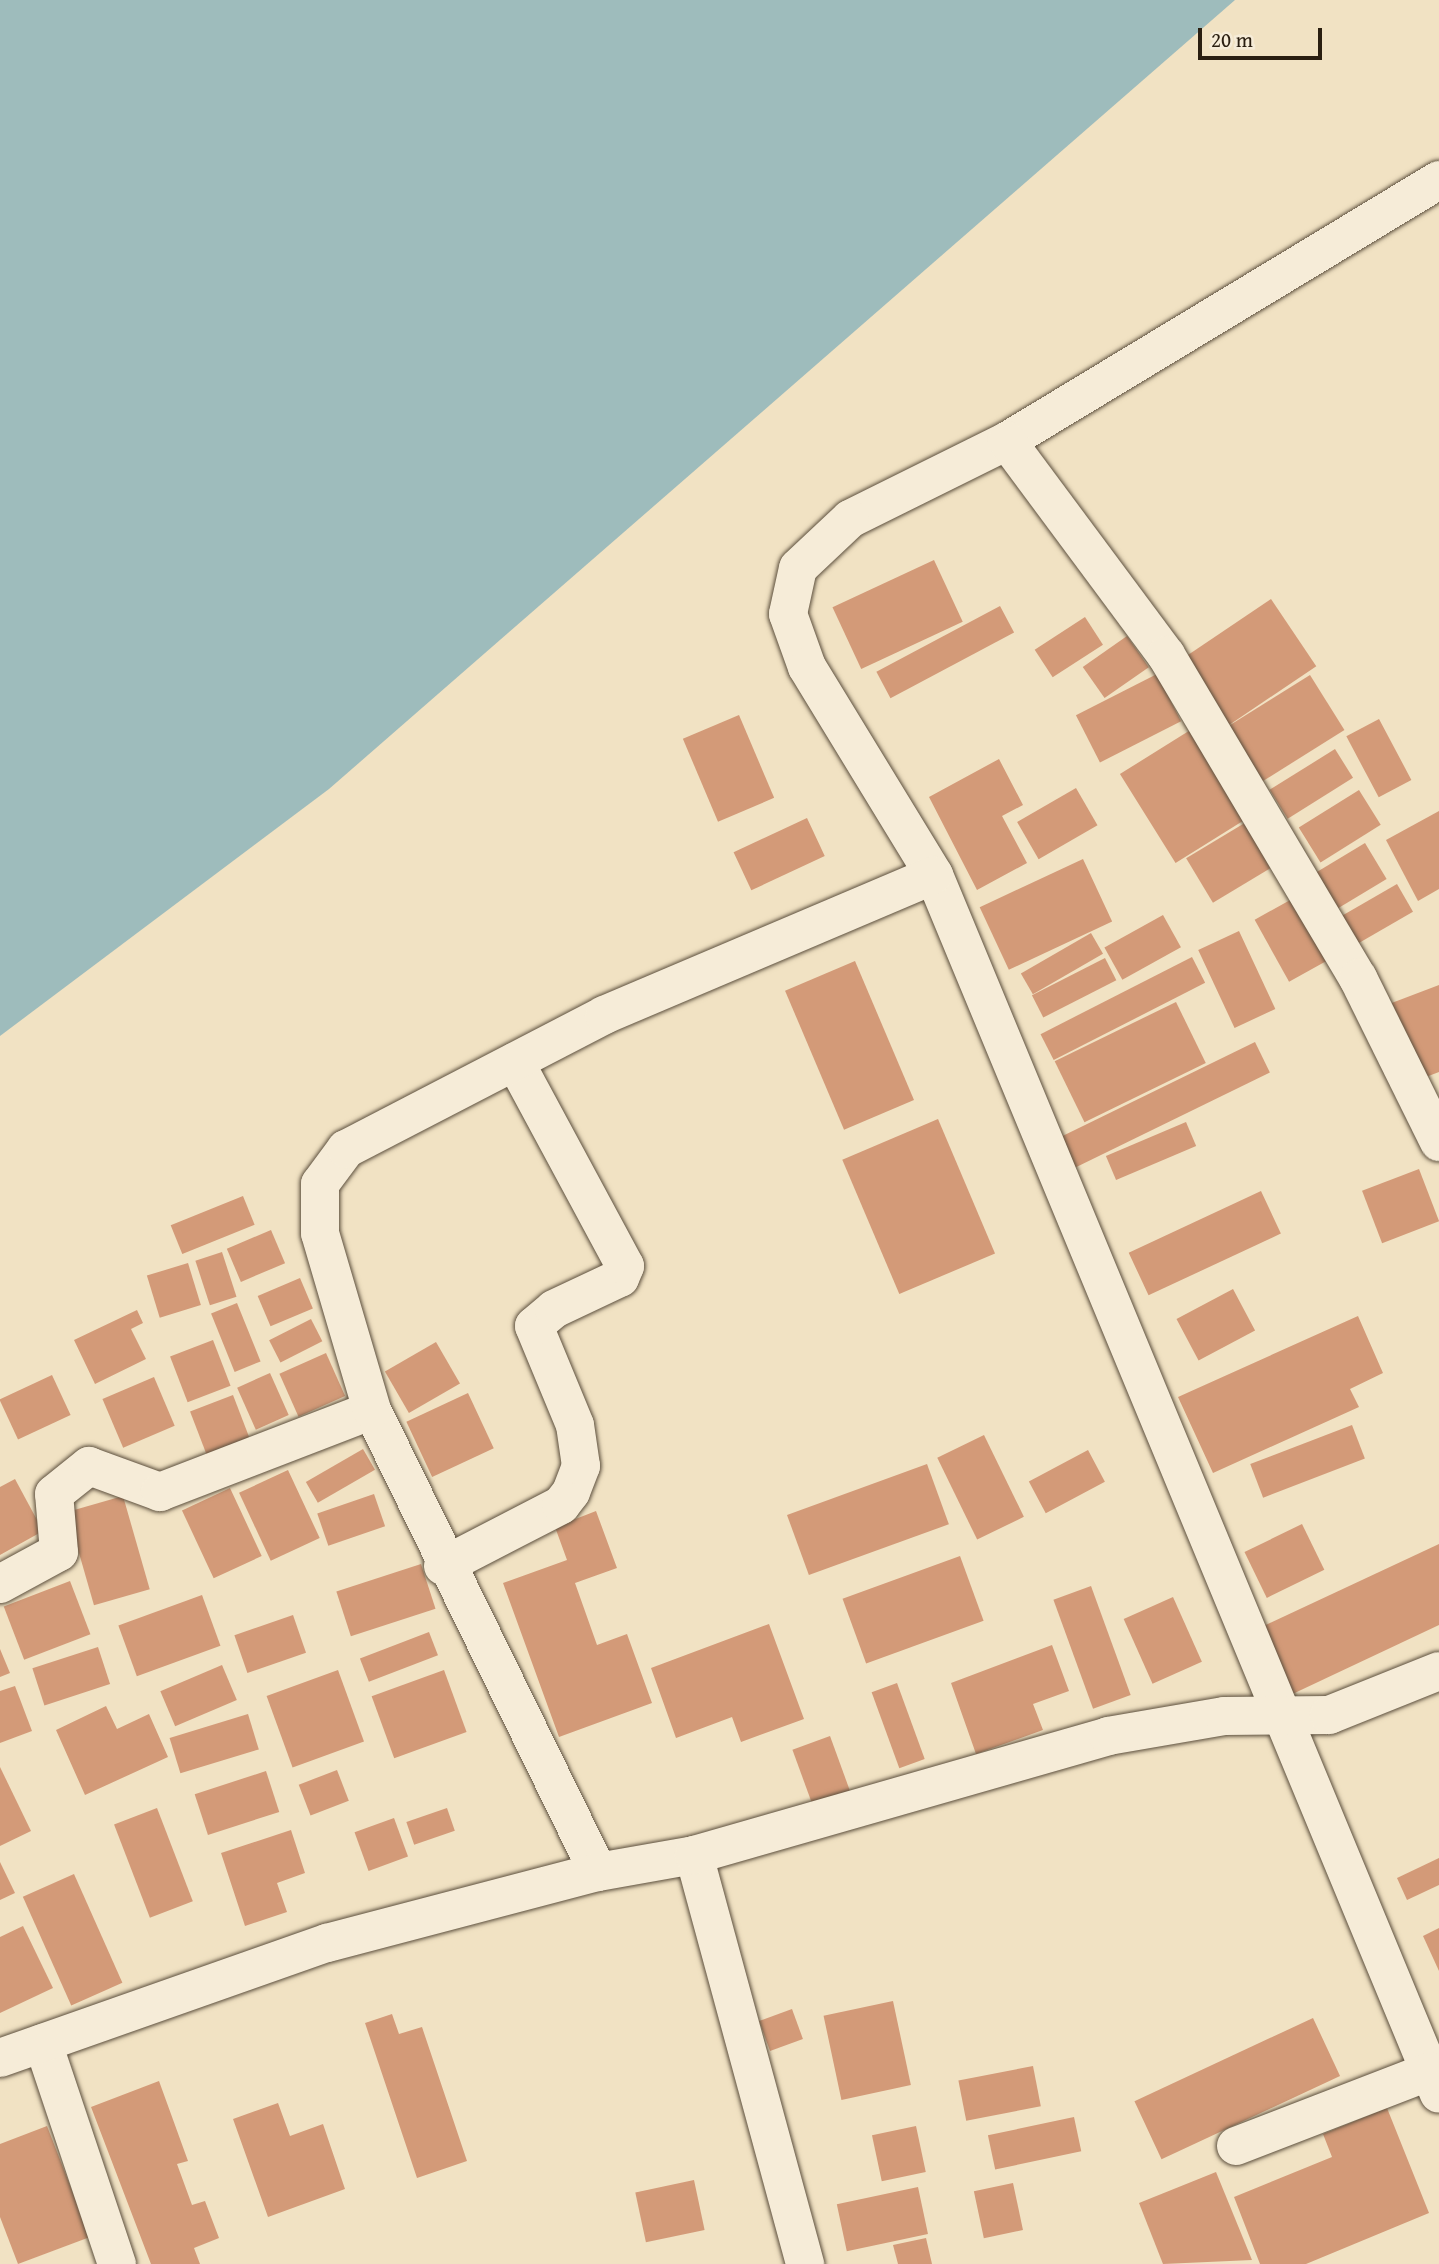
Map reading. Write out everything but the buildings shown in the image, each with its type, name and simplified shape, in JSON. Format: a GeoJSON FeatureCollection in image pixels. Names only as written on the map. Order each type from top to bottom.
{"type":"FeatureCollection","features":[{"type":"Feature","properties":{"kind":"street"},"geometry":{"type":"LineString","coordinates":[[1236,2146],[1434,2083],[1279,1719],[934,875],[807,667],[789,614],[789,592],[797,568],[850,519],[1007,441],[1439,180]]}},
{"type":"Feature","properties":{"kind":"street"},"geometry":{"type":"LineString","coordinates":[[1007,441],[1166,655],[1358,978],[1439,1142]]}},
{"type":"Feature","properties":{"kind":"street"},"geometry":{"type":"LineString","coordinates":[[598,1872],[443,1566],[372,1410],[320,1233],[320,1184],[346,1149],[604,1016],[934,875]]}},
{"type":"Feature","properties":{"kind":"street"},"geometry":{"type":"LineString","coordinates":[[443,1566],[561,1505],[571,1492],[581,1466],[575,1425],[534,1326],[554,1308],[620,1278],[625,1266],[515,1062]]}},
{"type":"Feature","properties":{"kind":"street"},"geometry":{"type":"LineString","coordinates":[[0,1584],[57,1555],[62,1540],[54,1494],[89,1466],[160,1492],[372,1410]]}},
{"type":"Feature","properties":{"kind":"street"},"geometry":{"type":"LineString","coordinates":[[0,2058],[327,1943],[598,1872],[694,1855],[1108,1736],[1224,1716],[1279,1719],[1353,1708],[1439,1671]]}},
{"type":"Feature","properties":{"kind":"street"},"geometry":{"type":"LineString","coordinates":[[694,1855],[805,2264]]}},
{"type":"Feature","properties":{"kind":"street"},"geometry":{"type":"LineString","coordinates":[[43,2043],[117,2264]]}},
{"type":"Feature","properties":{"kind":"water"},"geometry":{"type":"Polygon","coordinates":[[[0,0],[1235,0],[329,789],[0,1036],[0,0]]]}}]}
